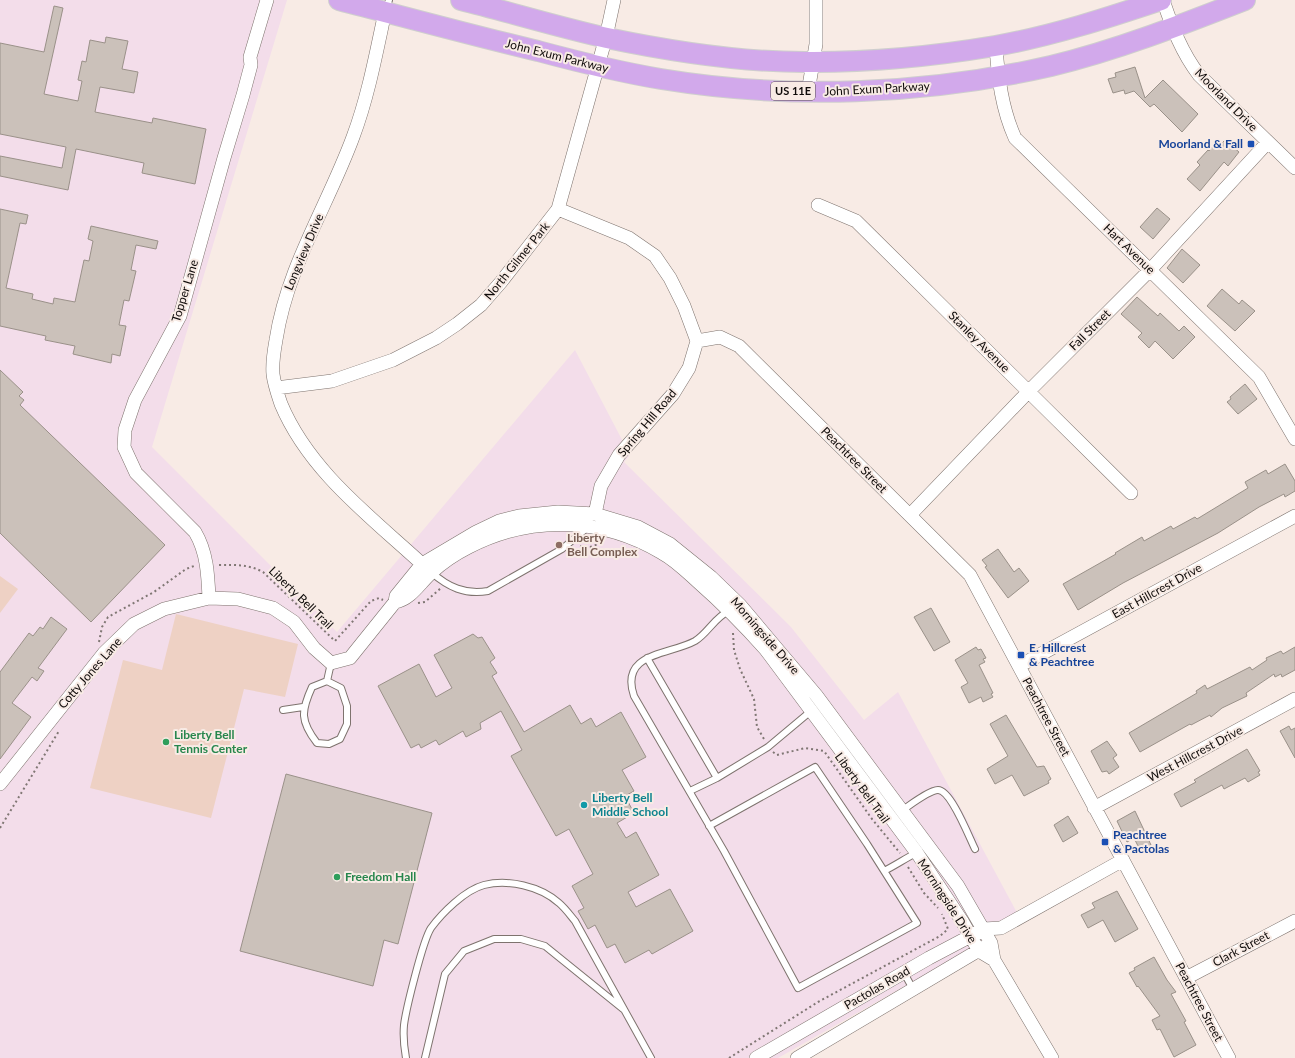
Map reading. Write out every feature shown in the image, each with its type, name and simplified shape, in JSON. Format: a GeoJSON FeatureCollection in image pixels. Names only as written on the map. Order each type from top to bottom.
{"type":"FeatureCollection","features":[{"type":"Feature","properties":{"kind":"main road","name":"John Exum Parkway"},"geometry":{"type":"LineString","coordinates":[[339,0],[387,6],[597,66],[660,79],[724,88],[808,92],[871,91],[924,87],[1050,66],[1102,52],[1172,28],[1245,0]]}},
{"type":"Feature","properties":{"kind":"main road"},"geometry":{"type":"LineString","coordinates":[[461,0],[606,37],[720,56],[813,62],[914,58],[996,46],[1093,23],[1162,0]]}},
{"type":"Feature","properties":{"kind":"street","name":"Topper Lane"},"geometry":{"type":"LineString","coordinates":[[209,598],[203,548],[195,532],[136,473],[124,447],[124,430],[135,400],[180,316],[224,158],[244,95],[251,65],[250,57],[267,0]]}},
{"type":"Feature","properties":{"kind":"street","name":"North Gilmer Park"},"geometry":{"type":"LineString","coordinates":[[276,388],[332,381],[371,369],[393,360],[436,338],[481,304],[501,282],[558,209],[606,37],[614,0]]}},
{"type":"Feature","properties":{"kind":"street"},"geometry":{"type":"LineString","coordinates":[[808,92],[816,44],[816,0]]}},
{"type":"Feature","properties":{"kind":"street","name":"Moorland Drive"},"geometry":{"type":"LineString","coordinates":[[1162,0],[1172,28],[1188,61],[1199,75],[1295,168]]}},
{"type":"Feature","properties":{"kind":"street","name":"Longview Drive"},"geometry":{"type":"LineString","coordinates":[[387,6],[375,63],[354,136],[341,169],[290,282],[278,325],[273,358],[273,374],[276,388],[291,424],[325,471],[341,491],[427,568]]}},
{"type":"Feature","properties":{"kind":"street","name":"Hart Avenue"},"geometry":{"type":"LineString","coordinates":[[996,46],[998,75],[1007,121],[1015,138],[1151,269],[1259,377],[1295,439]]}},
{"type":"Feature","properties":{"kind":"street","name":"Fall Street"},"geometry":{"type":"LineString","coordinates":[[910,515],[1029,391],[1151,269],[1268,142]]}},
{"type":"Feature","properties":{"kind":"street","name":"Stanley Avenue"},"geometry":{"type":"LineString","coordinates":[[818,205],[856,221],[1131,493]]}},
{"type":"Feature","properties":{"kind":"street"},"geometry":{"type":"LineString","coordinates":[[558,209],[629,238],[655,256],[670,278],[684,306],[696,341]]}},
{"type":"Feature","properties":{"kind":"street","name":"Peachtree Street"},"geometry":{"type":"LineString","coordinates":[[696,341],[720,337],[739,346],[970,575],[1229,1058]]}},
{"type":"Feature","properties":{"kind":"street","name":"Spring Hill Road"},"geometry":{"type":"LineString","coordinates":[[592,520],[601,486],[616,461],[673,394],[689,368],[696,341]]}},
{"type":"Feature","properties":{"kind":"street","name":"Morningside Drive"},"geometry":{"type":"LineString","coordinates":[[427,568],[476,532],[498,521],[542,513],[574,512],[592,520],[638,527],[670,544],[700,567],[730,610],[766,650],[811,712],[897,814],[928,847],[958,886],[984,929],[991,944],[994,960],[1052,1058]]}},
{"type":"Feature","properties":{"kind":"street","name":"East Hillcrest Drive"},"geometry":{"type":"LineString","coordinates":[[1019,666],[1295,516]]}},
{"type":"Feature","properties":{"kind":"street"},"geometry":{"type":"LineString","coordinates":[[331,663],[350,658],[395,602],[396,596],[427,568]]}},
{"type":"Feature","properties":{"kind":"street","name":"Cotty Jones Lane"},"geometry":{"type":"LineString","coordinates":[[0,784],[104,653],[134,624],[164,609],[209,598],[238,599],[272,608],[294,622],[314,648],[331,663]]}},
{"type":"Feature","properties":{"kind":"street","name":"Morningside Drive"},"geometry":{"type":"LineString","coordinates":[[730,610],[816,695],[897,814],[917,853],[971,936],[979,951],[994,960]]}},
{"type":"Feature","properties":{"kind":"street","name":"West Hillcrest Drive"},"geometry":{"type":"LineString","coordinates":[[1094,808],[1295,699]]}},
{"type":"Feature","properties":{"kind":"street","name":"Pactolas Road"},"geometry":{"type":"LineString","coordinates":[[756,1058],[971,936],[984,929],[1001,928],[1123,860]]}},
{"type":"Feature","properties":{"kind":"street","name":"Clark Street"},"geometry":{"type":"LineString","coordinates":[[1186,978],[1295,921]]}},
{"type":"Feature","properties":{"kind":"street","name":"Pactolas Road"},"geometry":{"type":"LineString","coordinates":[[797,1058],[914,991],[938,974],[991,944],[1001,928]]}},
{"type":"Feature","properties":{"kind":"lane"},"geometry":{"type":"LineString","coordinates":[[427,568],[443,583],[461,591],[475,594],[488,591],[562,549],[592,520]]}},
{"type":"Feature","properties":{"kind":"lane"},"geometry":{"type":"LineString","coordinates":[[709,826],[815,767],[917,923],[798,988],[709,826],[690,791],[634,696],[631,686],[631,678],[638,664],[647,658],[695,640],[730,610]]}},
{"type":"Feature","properties":{"kind":"lane"},"geometry":{"type":"LineString","coordinates":[[647,658],[717,778]]}},
{"type":"Feature","properties":{"kind":"lane"},"geometry":{"type":"LineString","coordinates":[[326,682],[331,663]]}},
{"type":"Feature","properties":{"kind":"lane"},"geometry":{"type":"LineString","coordinates":[[326,682],[341,688],[347,706],[347,724],[340,739],[329,744],[317,743],[308,731],[303,707],[312,687],[326,682]]}},
{"type":"Feature","properties":{"kind":"lane"},"geometry":{"type":"LineString","coordinates":[[690,791],[717,778],[768,747],[811,712],[816,695]]}},
{"type":"Feature","properties":{"kind":"lane"},"geometry":{"type":"LineString","coordinates":[[283,710],[303,707]]}},
{"type":"Feature","properties":{"kind":"lane"},"geometry":{"type":"LineString","coordinates":[[897,814],[932,791],[939,790],[944,792],[950,799],[975,849]]}},
{"type":"Feature","properties":{"kind":"lane"},"geometry":{"type":"LineString","coordinates":[[884,871],[928,847]]}},
{"type":"Feature","properties":{"kind":"lane"},"geometry":{"type":"LineString","coordinates":[[406,1058],[403,1043],[404,1024],[421,956],[430,930],[455,901],[484,885],[511,884],[536,889],[558,902],[575,921],[651,1058]]}},
{"type":"Feature","properties":{"kind":"lane"},"geometry":{"type":"LineString","coordinates":[[425,1058],[445,974],[464,951],[494,939],[521,939],[545,946],[625,1012]]}},
{"type":"Feature","properties":{"kind":"lane"},"geometry":{"type":"LineString","coordinates":[[904,973],[914,991]]}},
{"type":"Feature","properties":{"kind":"path"},"geometry":{"type":"LineString","coordinates":[[569,542],[590,547],[606,542]]}},
{"type":"Feature","properties":{"kind":"path","name":"Liberty Bell Trail"},"geometry":{"type":"LineString","coordinates":[[104,653],[98,646],[102,627],[108,617],[154,592],[186,569],[206,565],[241,564],[253,566],[263,572],[334,641],[371,601],[378,598],[414,604],[425,602],[440,590],[443,583]]}},
{"type":"Feature","properties":{"kind":"path"},"geometry":{"type":"LineString","coordinates":[[730,610],[734,650],[740,669],[754,699],[757,727],[768,747]]}},
{"type":"Feature","properties":{"kind":"path"},"geometry":{"type":"LineString","coordinates":[[0,828],[59,730]]}},
{"type":"Feature","properties":{"kind":"path","name":"Liberty Bell Trail"},"geometry":{"type":"LineString","coordinates":[[729,1058],[818,1002],[940,936],[948,929],[941,911],[924,893],[904,859],[872,819],[824,751],[805,748],[777,755],[768,747]]}},
{"type":"Feature","properties":{"kind":"shaded area","name":"Liberty Bell Complex"},"geometry":{"type":"Polygon","coordinates":[[[0,0],[287,0],[152,447],[337,632],[575,350],[630,455],[624,462],[791,627],[864,720],[898,692],[1021,920],[778,1058],[0,1058],[0,0]]]}},
{"type":"Feature","properties":{"kind":"shaded area"},"geometry":{"type":"Polygon","coordinates":[[[0,576],[18,589],[0,613],[0,576]]]}},
{"type":"Feature","properties":{"kind":"shaded area","name":"Liberty Bell Tennis Center"},"geometry":{"type":"Polygon","coordinates":[[[176,614],[298,644],[285,697],[244,689],[211,818],[90,788],[123,660],[162,670],[176,614]]]}},
{"type":"Feature","properties":{"kind":"building"},"geometry":{"type":"Polygon","coordinates":[[[54,6],[63,8],[44,94],[78,101],[82,81],[78,80],[82,61],[86,62],[90,40],[105,43],[106,37],[128,41],[122,69],[138,72],[134,93],[100,87],[95,112],[152,123],[153,118],[206,129],[195,184],[142,173],[144,163],[76,149],[68,190],[0,176],[0,156],[62,168],[66,147],[0,134],[0,43],[44,52],[54,6]]]}},
{"type":"Feature","properties":{"kind":"building"},"geometry":{"type":"Polygon","coordinates":[[[1135,67],[1145,98],[1163,80],[1198,114],[1182,132],[1154,104],[1150,107],[1134,91],[1125,94],[1124,90],[1113,93],[1108,79],[1116,77],[1115,73],[1135,67]]]}},
{"type":"Feature","properties":{"kind":"building"},"geometry":{"type":"Polygon","coordinates":[[[1225,140],[1239,152],[1228,166],[1224,162],[1200,191],[1187,179],[1200,165],[1197,162],[1208,150],[1209,151],[1217,141],[1221,144],[1225,140]]]}},
{"type":"Feature","properties":{"kind":"building"},"geometry":{"type":"Polygon","coordinates":[[[1157,208],[1170,219],[1153,239],[1140,227],[1157,208]]]}},
{"type":"Feature","properties":{"kind":"building"},"geometry":{"type":"Polygon","coordinates":[[[0,209],[28,215],[26,224],[20,223],[6,288],[33,294],[32,299],[53,304],[54,298],[75,302],[84,260],[89,261],[93,241],[88,239],[91,226],[158,241],[156,249],[136,245],[131,270],[136,271],[129,301],[124,300],[119,325],[126,326],[120,356],[112,354],[111,363],[73,354],[75,346],[45,340],[46,336],[0,326],[0,209]]]}},
{"type":"Feature","properties":{"kind":"building"},"geometry":{"type":"Polygon","coordinates":[[[1182,249],[1200,265],[1183,283],[1167,268],[1182,249]]]}},
{"type":"Feature","properties":{"kind":"building"},"geometry":{"type":"Polygon","coordinates":[[[1222,289],[1239,304],[1242,300],[1255,311],[1235,331],[1207,306],[1222,289]]]}},
{"type":"Feature","properties":{"kind":"building"},"geometry":{"type":"Polygon","coordinates":[[[1137,297],[1158,316],[1160,313],[1179,331],[1184,326],[1195,337],[1173,359],[1155,341],[1149,348],[1138,337],[1142,333],[1121,314],[1137,297]]]}},
{"type":"Feature","properties":{"kind":"building"},"geometry":{"type":"Polygon","coordinates":[[[0,370],[23,392],[19,396],[24,400],[20,405],[165,545],[91,622],[0,533],[0,370]]]}},
{"type":"Feature","properties":{"kind":"building"},"geometry":{"type":"Polygon","coordinates":[[[1245,384],[1257,399],[1238,414],[1227,402],[1231,399],[1230,397],[1245,384]]]}},
{"type":"Feature","properties":{"kind":"building"},"geometry":{"type":"Polygon","coordinates":[[[1285,464],[1295,481],[1295,491],[1285,497],[1284,494],[1259,507],[1218,533],[1123,583],[1078,610],[1063,584],[1116,554],[1115,553],[1142,537],[1144,541],[1171,526],[1173,529],[1195,517],[1197,519],[1248,488],[1245,482],[1266,470],[1268,474],[1285,464]]]}},
{"type":"Feature","properties":{"kind":"building"},"geometry":{"type":"Polygon","coordinates":[[[998,549],[1014,572],[1019,568],[1029,581],[1008,598],[985,567],[987,566],[982,560],[998,549]]]}},
{"type":"Feature","properties":{"kind":"building"},"geometry":{"type":"Polygon","coordinates":[[[931,608],[950,642],[934,651],[914,617],[931,608]]]}},
{"type":"Feature","properties":{"kind":"building"},"geometry":{"type":"Polygon","coordinates":[[[51,617],[67,629],[38,668],[44,671],[37,681],[32,677],[12,703],[31,717],[0,759],[0,672],[29,633],[33,636],[40,627],[43,629],[51,617]]]}},
{"type":"Feature","properties":{"kind":"building","name":"Liberty Bell Middle School"},"geometry":{"type":"Polygon","coordinates":[[[473,634],[478,638],[482,637],[495,658],[490,662],[497,673],[492,676],[524,732],[570,705],[581,724],[591,718],[596,727],[621,712],[646,757],[622,770],[634,791],[625,796],[634,813],[617,823],[626,838],[636,832],[659,875],[628,892],[636,907],[670,889],[693,931],[652,954],[649,950],[625,963],[615,944],[607,948],[595,925],[588,929],[578,911],[584,908],[572,886],[593,874],[569,829],[556,836],[511,756],[522,750],[501,711],[480,723],[481,729],[466,737],[463,731],[439,745],[436,740],[421,748],[419,744],[411,748],[378,686],[419,664],[436,697],[452,688],[434,655],[473,634]]]}},
{"type":"Feature","properties":{"kind":"building"},"geometry":{"type":"Polygon","coordinates":[[[976,647],[978,650],[981,649],[986,658],[983,659],[985,662],[979,665],[993,693],[991,694],[993,697],[983,702],[981,697],[969,703],[961,687],[968,683],[955,660],[976,647]]]}},
{"type":"Feature","properties":{"kind":"building"},"geometry":{"type":"Polygon","coordinates":[[[1295,647],[1295,670],[1282,677],[1281,674],[1275,677],[1274,674],[1246,693],[1247,696],[1222,708],[1211,717],[1210,715],[1191,725],[1190,724],[1140,752],[1129,733],[1197,693],[1196,691],[1205,685],[1207,689],[1250,667],[1252,670],[1267,660],[1266,658],[1281,651],[1283,654],[1295,647]]]}},
{"type":"Feature","properties":{"kind":"building"},"geometry":{"type":"Polygon","coordinates":[[[1006,715],[1037,767],[1044,766],[1051,779],[1048,781],[1049,783],[1024,796],[1012,775],[995,784],[987,769],[1008,756],[990,724],[1006,715]]]}},
{"type":"Feature","properties":{"kind":"building"},"geometry":{"type":"Polygon","coordinates":[[[1289,726],[1291,730],[1295,728],[1295,758],[1280,731],[1289,726]]]}},
{"type":"Feature","properties":{"kind":"building"},"geometry":{"type":"Polygon","coordinates":[[[1107,741],[1117,755],[1113,758],[1119,767],[1109,774],[1107,771],[1102,772],[1091,751],[1107,741]]]}},
{"type":"Feature","properties":{"kind":"building"},"geometry":{"type":"Polygon","coordinates":[[[1247,749],[1260,771],[1258,772],[1260,775],[1248,782],[1245,778],[1224,789],[1222,785],[1181,807],[1174,794],[1196,782],[1194,780],[1247,749]]]}},
{"type":"Feature","properties":{"kind":"building","name":"Freedom Hall"},"geometry":{"type":"Polygon","coordinates":[[[286,774],[432,813],[398,944],[384,940],[373,986],[240,951],[286,774]]]}},
{"type":"Feature","properties":{"kind":"building"},"geometry":{"type":"Polygon","coordinates":[[[1135,811],[1151,845],[1140,850],[1134,838],[1127,842],[1117,821],[1135,811]]]}},
{"type":"Feature","properties":{"kind":"building"},"geometry":{"type":"Polygon","coordinates":[[[1068,816],[1078,833],[1063,842],[1054,825],[1068,816]]]}},
{"type":"Feature","properties":{"kind":"building"},"geometry":{"type":"Polygon","coordinates":[[[1117,891],[1138,929],[1115,942],[1103,920],[1088,928],[1081,915],[1095,908],[1092,903],[1117,891]]]}},
{"type":"Feature","properties":{"kind":"building"},"geometry":{"type":"Polygon","coordinates":[[[1154,957],[1167,980],[1176,992],[1171,994],[1186,1021],[1184,1022],[1196,1045],[1174,1057],[1160,1029],[1157,1030],[1152,1020],[1160,1016],[1138,986],[1137,987],[1129,973],[1135,970],[1134,968],[1154,957]]]}},
{"type":"Feature","properties":{"kind":"place","name":"Moorland & Fall"},"geometry":{"type":"Point","coordinates":[1251,144]}},
{"type":"Feature","properties":{"kind":"place","name":"Liberty Bell Complex"},"geometry":{"type":"Point","coordinates":[559,545]}},
{"type":"Feature","properties":{"kind":"place","name":"E. Hillcrest & Peachtree"},"geometry":{"type":"Point","coordinates":[1021,655]}},
{"type":"Feature","properties":{"kind":"place","name":"Liberty Bell Tennis Center"},"geometry":{"type":"Point","coordinates":[166,742]}},
{"type":"Feature","properties":{"kind":"place","name":"Liberty Bell Middle School"},"geometry":{"type":"Point","coordinates":[584,805]}},
{"type":"Feature","properties":{"kind":"place","name":"Peachtree & Pactolas"},"geometry":{"type":"Point","coordinates":[1105,842]}},
{"type":"Feature","properties":{"kind":"place","name":"Freedom Hall"},"geometry":{"type":"Point","coordinates":[337,877]}}]}
